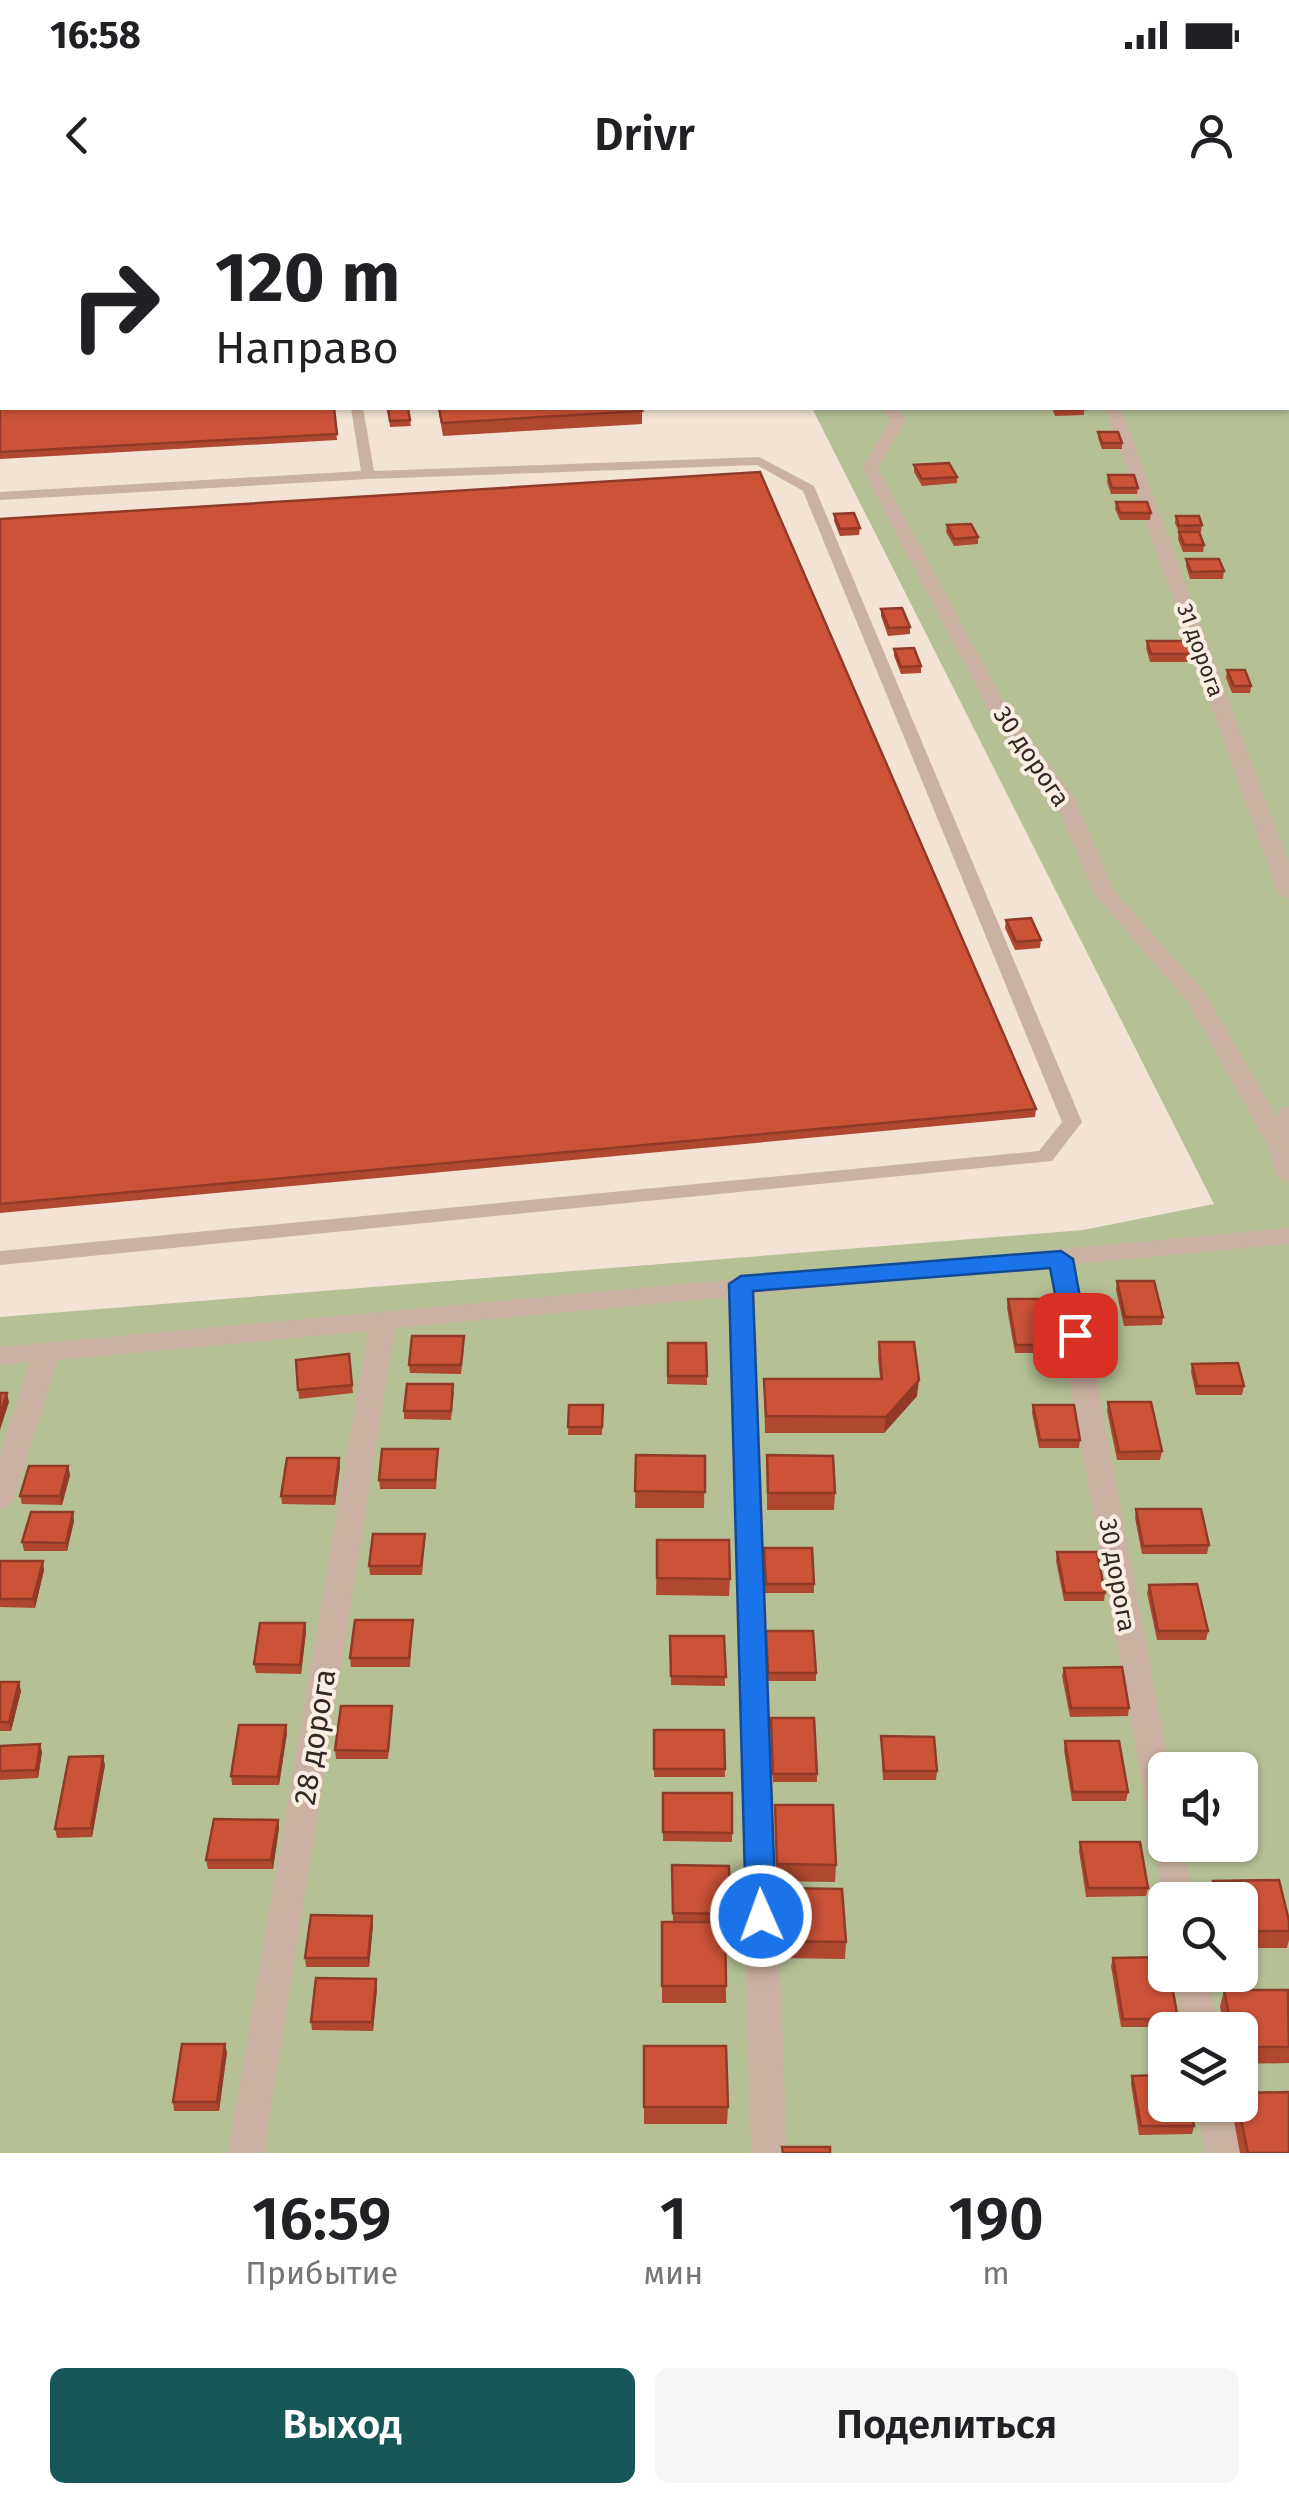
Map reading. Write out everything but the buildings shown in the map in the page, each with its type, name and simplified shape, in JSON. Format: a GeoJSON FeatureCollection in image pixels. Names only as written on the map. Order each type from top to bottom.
{"type":"FeatureCollection","features":[{"type":"Feature","properties":{"kind":"street","name":"30 дорога"},"geometry":{"type":"LineString","coordinates":[[891,410],[898,420],[870,468],[879,486],[998,709],[1064,797],[1105,894],[1197,998],[1278,1142]]}},
{"type":"Feature","properties":{"kind":"street","name":"31 дорога"},"geometry":{"type":"LineString","coordinates":[[1114,410],[1289,893]]}},
{"type":"Feature","properties":{"kind":"street"},"geometry":{"type":"LineString","coordinates":[[1289,1113],[1278,1142],[1289,1176]]}},
{"type":"Feature","properties":{"kind":"street"},"geometry":{"type":"LineString","coordinates":[[0,1356],[741,1284],[1061,1259],[1289,1236]]}},
{"type":"Feature","properties":{"kind":"street","name":"30 дорога"},"geometry":{"type":"LineString","coordinates":[[1061,1259],[1150,1752]]}},
{"type":"Feature","properties":{"kind":"street"},"geometry":{"type":"LineString","coordinates":[[741,1284],[768,2153]]}},
{"type":"Feature","properties":{"kind":"street","name":"28 дорога"},"geometry":{"type":"LineString","coordinates":[[246,2153],[383,1321]]}},
{"type":"Feature","properties":{"kind":"street"},"geometry":{"type":"LineString","coordinates":[[0,1499],[47,1351]]}},
{"type":"Feature","properties":{"kind":"street"},"geometry":{"type":"LineString","coordinates":[[1218,2122],[1224,2153]]}},
{"type":"Feature","properties":{"kind":"lane"},"geometry":{"type":"LineString","coordinates":[[357,410],[368,474]]}},
{"type":"Feature","properties":{"kind":"lane"},"geometry":{"type":"LineString","coordinates":[[0,496],[368,474],[759,462],[809,490],[1072,1122],[1045,1157],[0,1258]]}},
{"type":"Feature","properties":{"kind":"green space"},"geometry":{"type":"Polygon","coordinates":[[[813,410],[1289,410],[1289,2153],[0,2153],[0,1317],[1083,1230],[1214,1204],[813,410]]]}},
{"type":"Feature","properties":{"kind":"route"},"geometry":{"type":"LineString","coordinates":[[761,1916],[741,1284],[1061,1259],[1075,1335]]}}]}
